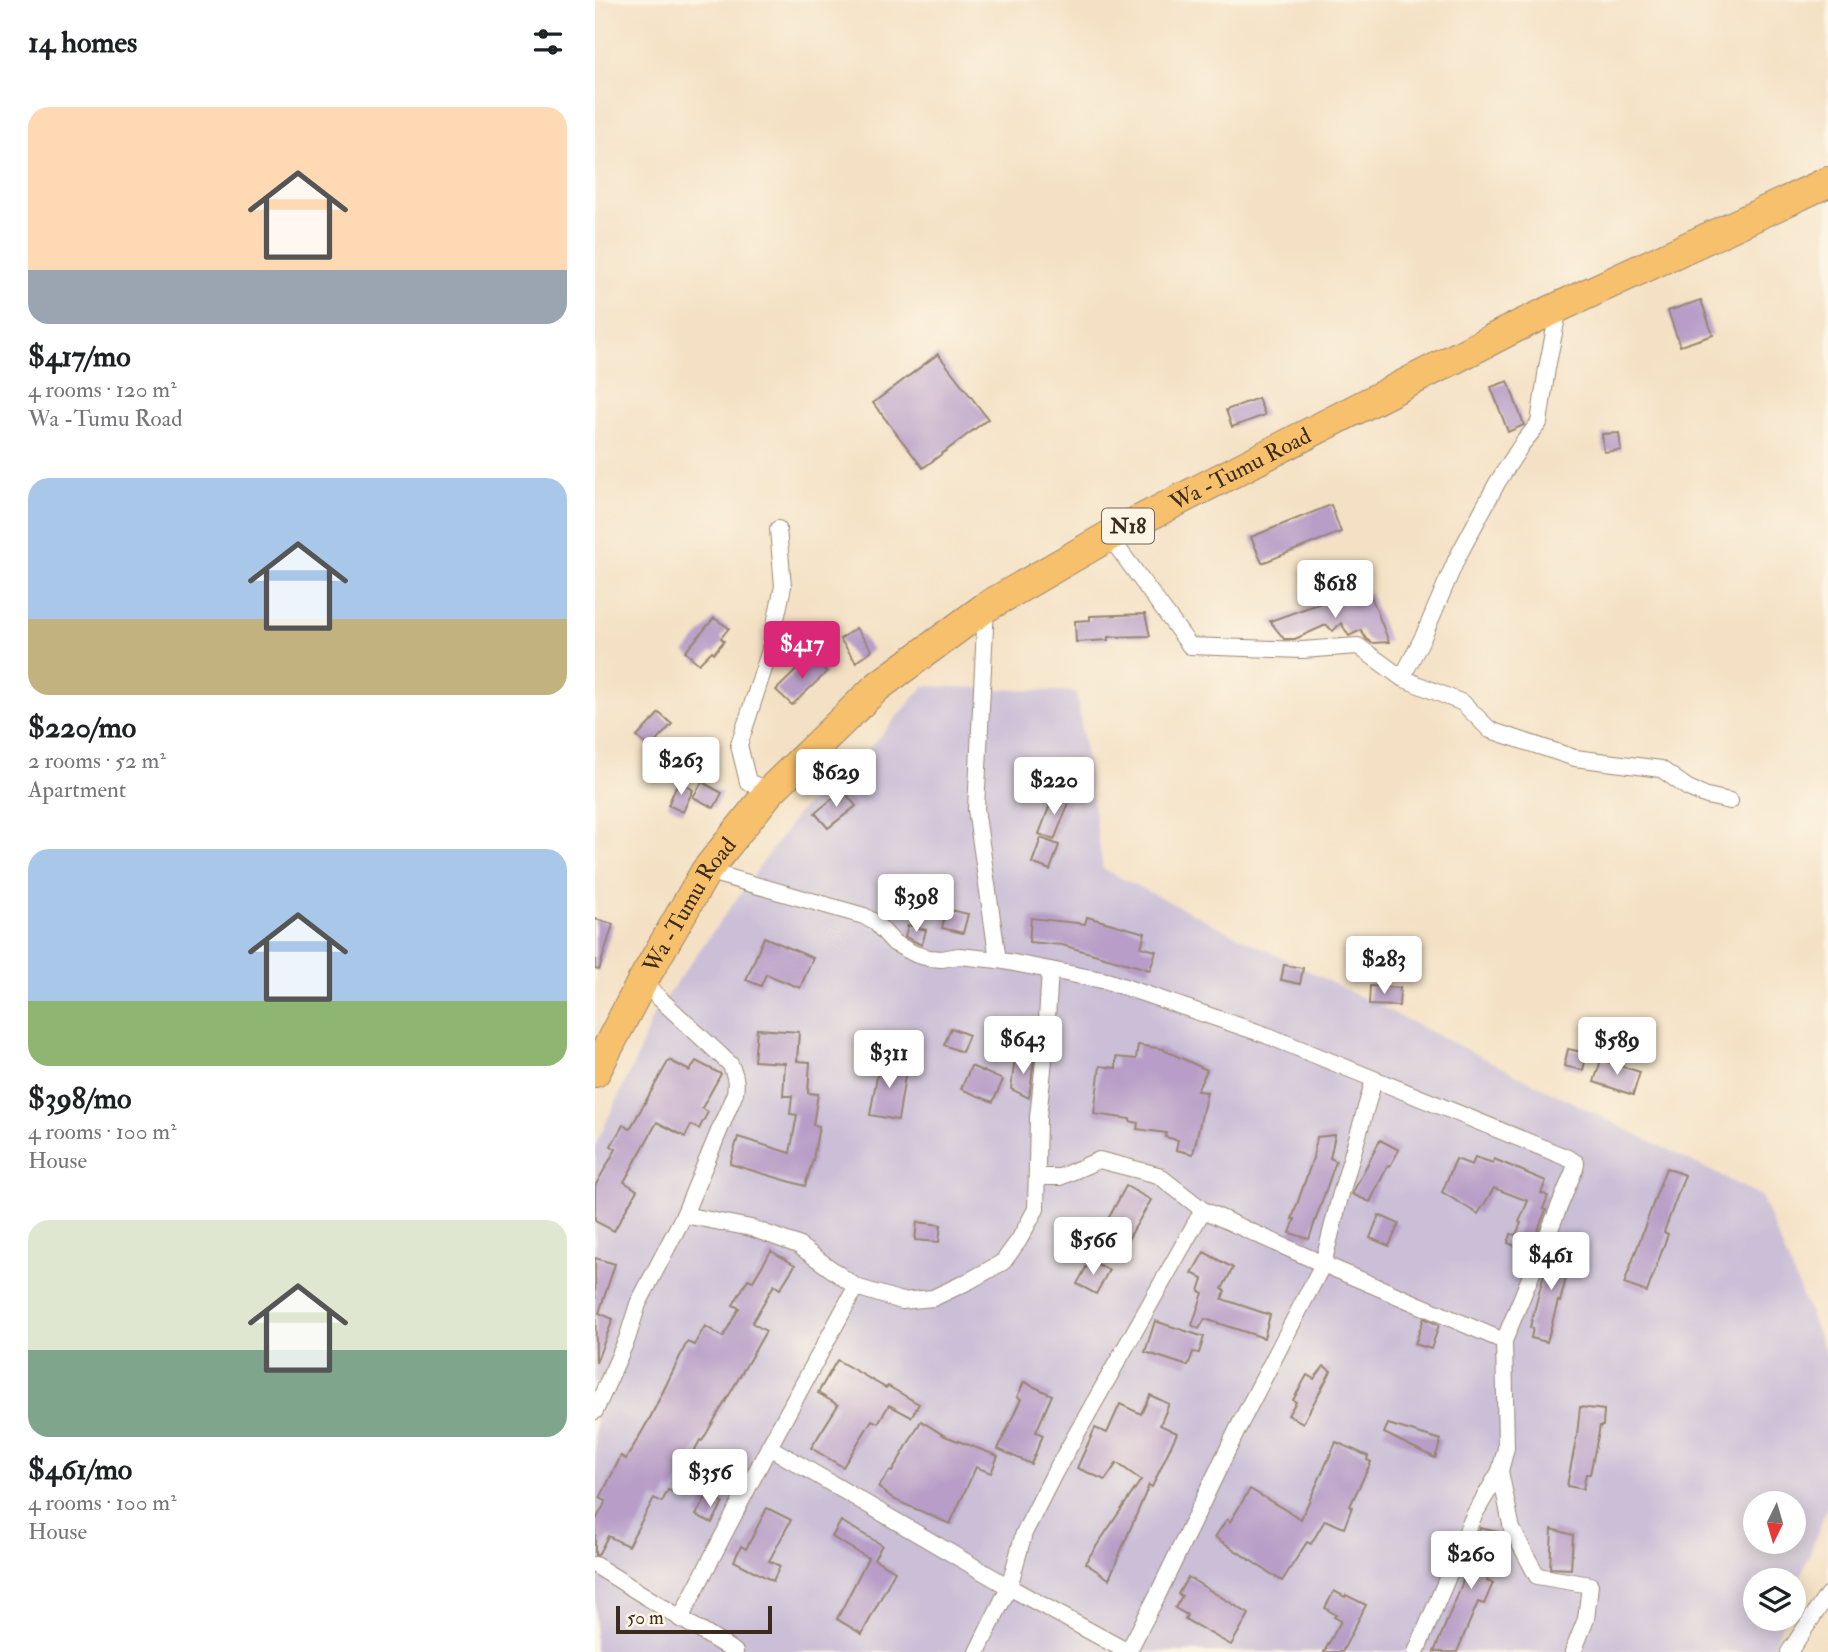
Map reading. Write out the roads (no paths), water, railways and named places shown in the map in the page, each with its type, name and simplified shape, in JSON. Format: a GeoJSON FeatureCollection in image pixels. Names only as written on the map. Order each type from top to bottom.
{"type":"FeatureCollection","features":[{"type":"Feature","properties":{"kind":"highway","name":"Wa -Tumu Road"},"geometry":{"type":"LineString","coordinates":[[595,1072],[642,982],[706,871],[770,790],[877,687],[986,607],[1109,536],[1516,327],[1828,182]]}},
{"type":"Feature","properties":{"kind":"street"},"geometry":{"type":"LineString","coordinates":[[1402,678],[1457,558],[1522,443],[1539,422],[1559,308]]}},
{"type":"Feature","properties":{"kind":"street"},"geometry":{"type":"LineString","coordinates":[[770,790],[747,782],[739,745],[769,653],[783,586],[778,529]]}},
{"type":"Feature","properties":{"kind":"street"},"geometry":{"type":"LineString","coordinates":[[1109,536],[1190,646],[1302,650],[1358,646],[1402,678],[1463,703],[1489,730],[1575,758],[1661,769],[1688,788],[1730,802]]}},
{"type":"Feature","properties":{"kind":"street"},"geometry":{"type":"LineString","coordinates":[[986,607],[976,808],[998,960]]}},
{"type":"Feature","properties":{"kind":"street"},"geometry":{"type":"LineString","coordinates":[[706,871],[870,919],[894,943],[915,954],[942,959],[960,956],[998,960],[1107,981],[1210,1015],[1266,1035],[1576,1163],[1504,1341],[1506,1448],[1500,1471],[1474,1515],[1416,1652]]}},
{"type":"Feature","properties":{"kind":"street"},"geometry":{"type":"LineString","coordinates":[[684,1215],[751,1228],[798,1245],[856,1287],[902,1301],[933,1298],[1003,1262],[1036,1209],[1038,1117],[1049,970]]}},
{"type":"Feature","properties":{"kind":"street"},"geometry":{"type":"LineString","coordinates":[[595,1411],[627,1339],[638,1304],[684,1215],[735,1093],[736,1084],[730,1064],[642,982]]}},
{"type":"Feature","properties":{"kind":"street"},"geometry":{"type":"LineString","coordinates":[[769,1447],[1009,1587],[1128,1652],[1242,1420],[1323,1264],[1374,1080]]}},
{"type":"Feature","properties":{"kind":"street"},"geometry":{"type":"LineString","coordinates":[[1038,1177],[1060,1177],[1100,1160],[1158,1175],[1203,1210],[1504,1341]]}},
{"type":"Feature","properties":{"kind":"street"},"geometry":{"type":"LineString","coordinates":[[977,1652],[1009,1587],[1024,1533],[1055,1472],[1203,1210]]}},
{"type":"Feature","properties":{"kind":"street"},"geometry":{"type":"LineString","coordinates":[[680,1619],[856,1287]]}},
{"type":"Feature","properties":{"kind":"street"},"geometry":{"type":"LineString","coordinates":[[1500,1471],[1512,1529],[1537,1576],[1590,1585],[1586,1619],[1573,1652]]}},
{"type":"Feature","properties":{"kind":"street"},"geometry":{"type":"LineString","coordinates":[[595,1565],[735,1652]]}},
{"type":"Feature","properties":{"kind":"street"},"geometry":{"type":"LineString","coordinates":[[1789,1652],[1828,1594]]}}]}
